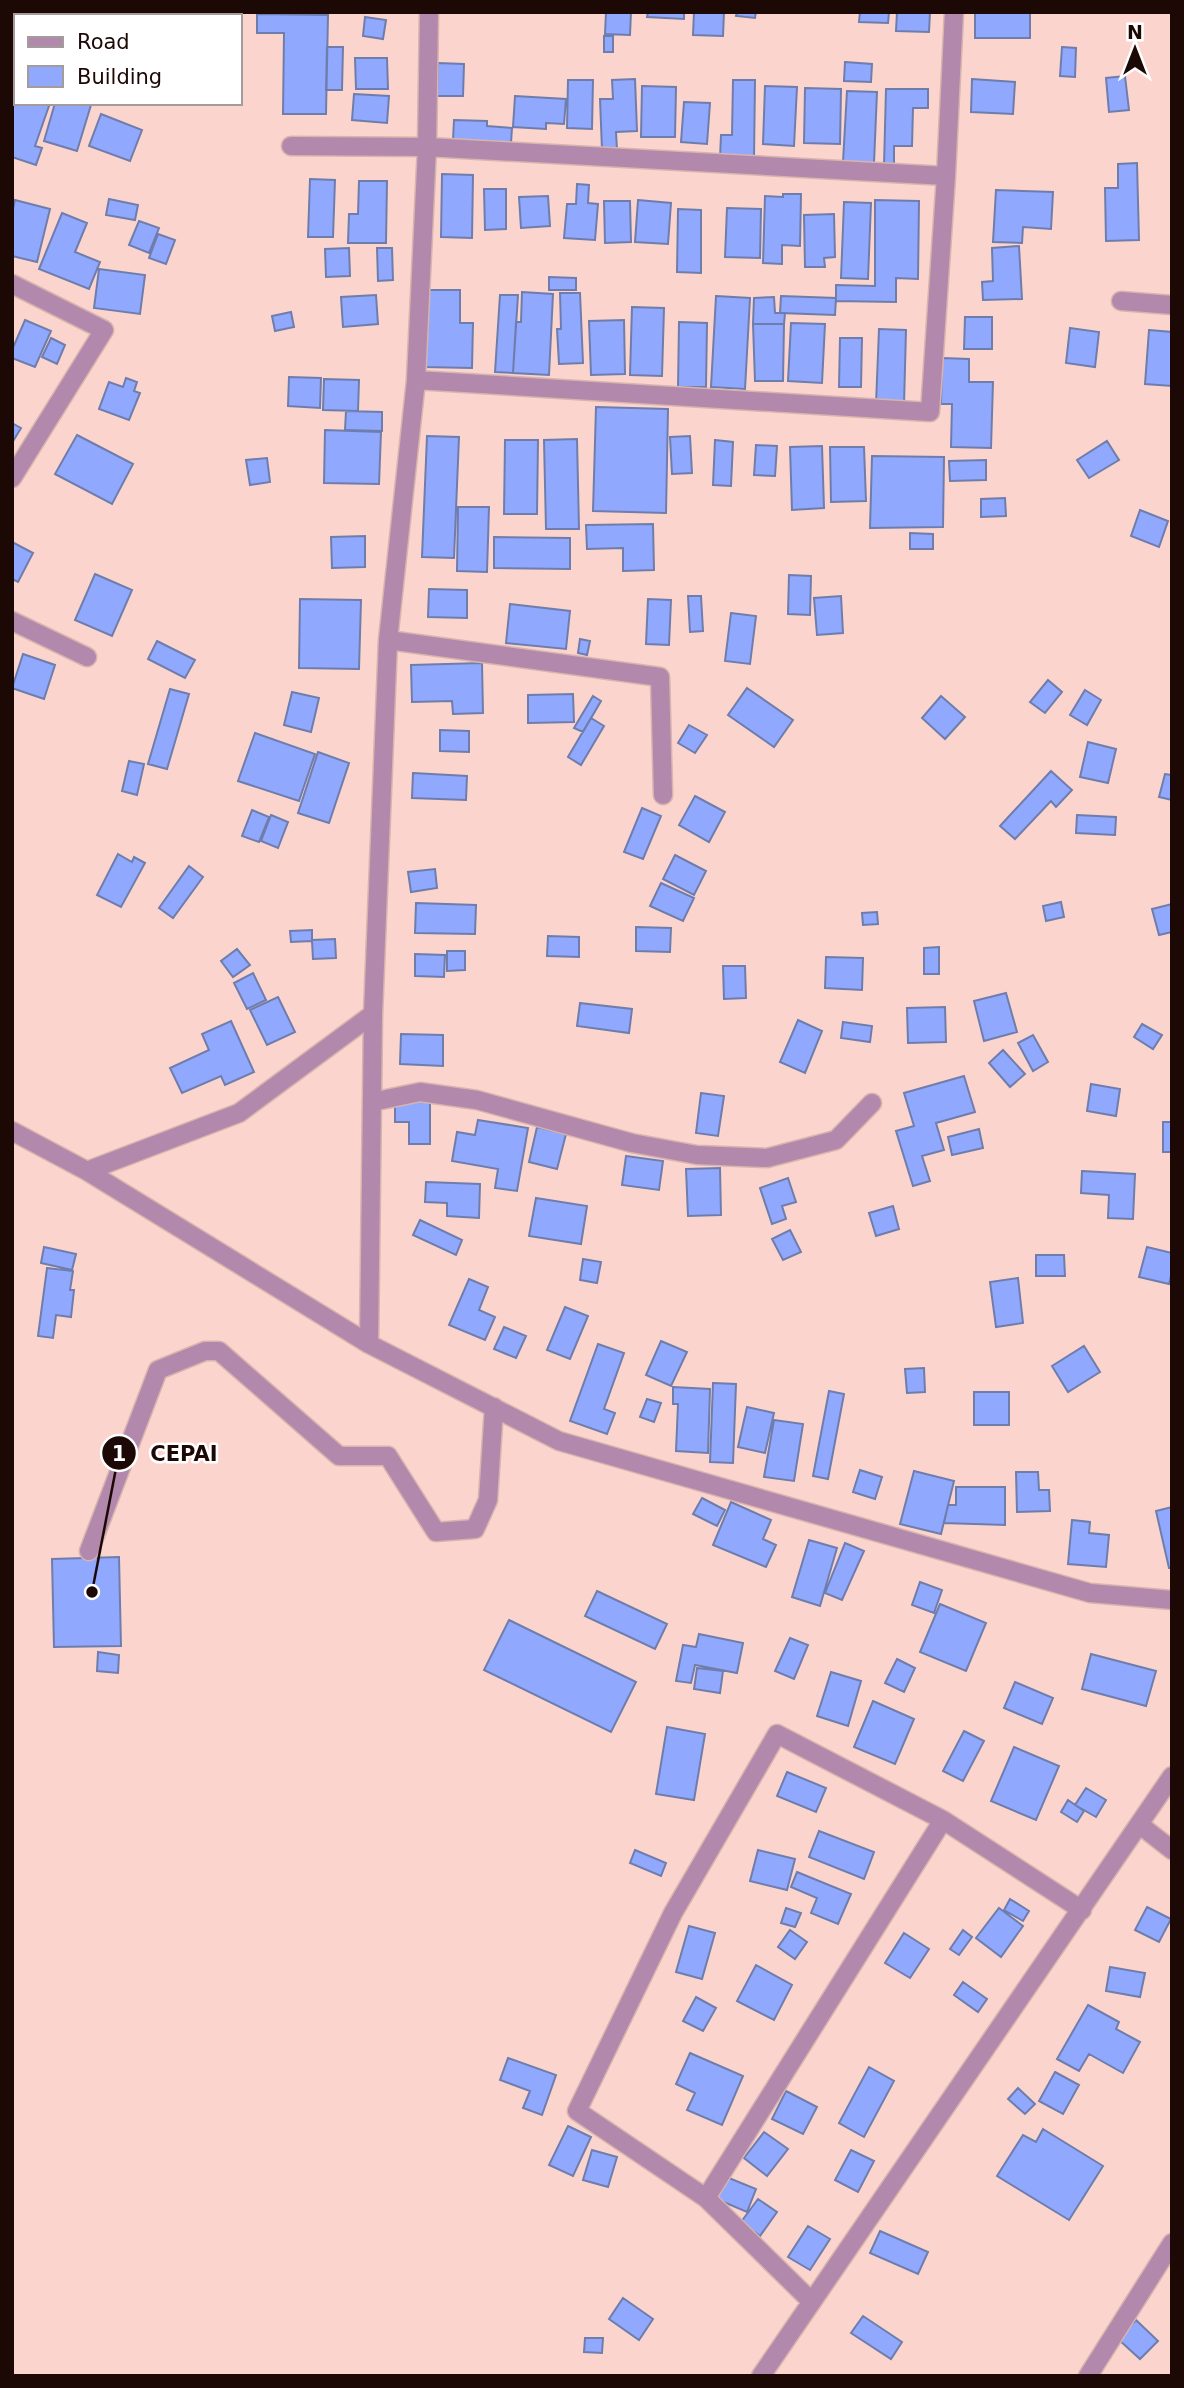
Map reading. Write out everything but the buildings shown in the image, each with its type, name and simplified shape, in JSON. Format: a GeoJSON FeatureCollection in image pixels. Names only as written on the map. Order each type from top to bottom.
{"type":"FeatureCollection","features":[{"type":"Feature","properties":{"kind":"street"},"geometry":{"type":"LineString","coordinates":[[369,1344],[373,1014],[388,640],[416,380],[427,147],[429,12]]}},
{"type":"Feature","properties":{"kind":"street"},"geometry":{"type":"LineString","coordinates":[[416,380],[930,412],[954,12]]}},
{"type":"Feature","properties":{"kind":"street"},"geometry":{"type":"LineString","coordinates":[[291,146],[427,147],[946,176]]}},
{"type":"Feature","properties":{"kind":"street"},"geometry":{"type":"LineString","coordinates":[[12,284],[104,330],[12,478]]}},
{"type":"Feature","properties":{"kind":"street"},"geometry":{"type":"LineString","coordinates":[[1121,302],[1172,305]]}},
{"type":"Feature","properties":{"kind":"street"},"geometry":{"type":"LineString","coordinates":[[12,621],[87,657]]}},
{"type":"Feature","properties":{"kind":"street"},"geometry":{"type":"LineString","coordinates":[[388,640],[660,677],[663,795]]}},
{"type":"Feature","properties":{"kind":"street"},"geometry":{"type":"LineString","coordinates":[[87,1171],[239,1113],[373,1014]]}},
{"type":"Feature","properties":{"kind":"street"},"geometry":{"type":"LineString","coordinates":[[372,1102],[420,1092],[477,1100],[632,1143],[697,1155],[766,1158],[836,1140],[872,1103]]}},
{"type":"Feature","properties":{"kind":"street"},"geometry":{"type":"LineString","coordinates":[[12,1131],[87,1171],[369,1344],[559,1441],[1090,1592],[1172,1600]]}},
{"type":"Feature","properties":{"kind":"street"},"geometry":{"type":"LineString","coordinates":[[89,1551],[158,1370],[205,1351],[219,1351],[339,1456],[388,1456],[436,1532],[475,1529],[488,1500],[494,1408]]}},
{"type":"Feature","properties":{"kind":"street"},"geometry":{"type":"LineString","coordinates":[[812,2302],[706,2198],[577,2111],[673,1913],[777,1734],[943,1820],[1082,1910]]}},
{"type":"Feature","properties":{"kind":"street"},"geometry":{"type":"LineString","coordinates":[[761,2376],[1172,1776]]}},
{"type":"Feature","properties":{"kind":"street"},"geometry":{"type":"LineString","coordinates":[[706,2198],[943,1820]]}},
{"type":"Feature","properties":{"kind":"street"},"geometry":{"type":"LineString","coordinates":[[1140,1825],[1172,1850]]}},
{"type":"Feature","properties":{"kind":"street"},"geometry":{"type":"LineString","coordinates":[[1088,2376],[1172,2243]]}},
{"type":"Feature","properties":{"kind":"place","name":"CEPAI"},"geometry":{"type":"Point","coordinates":[92,1592]}}]}
